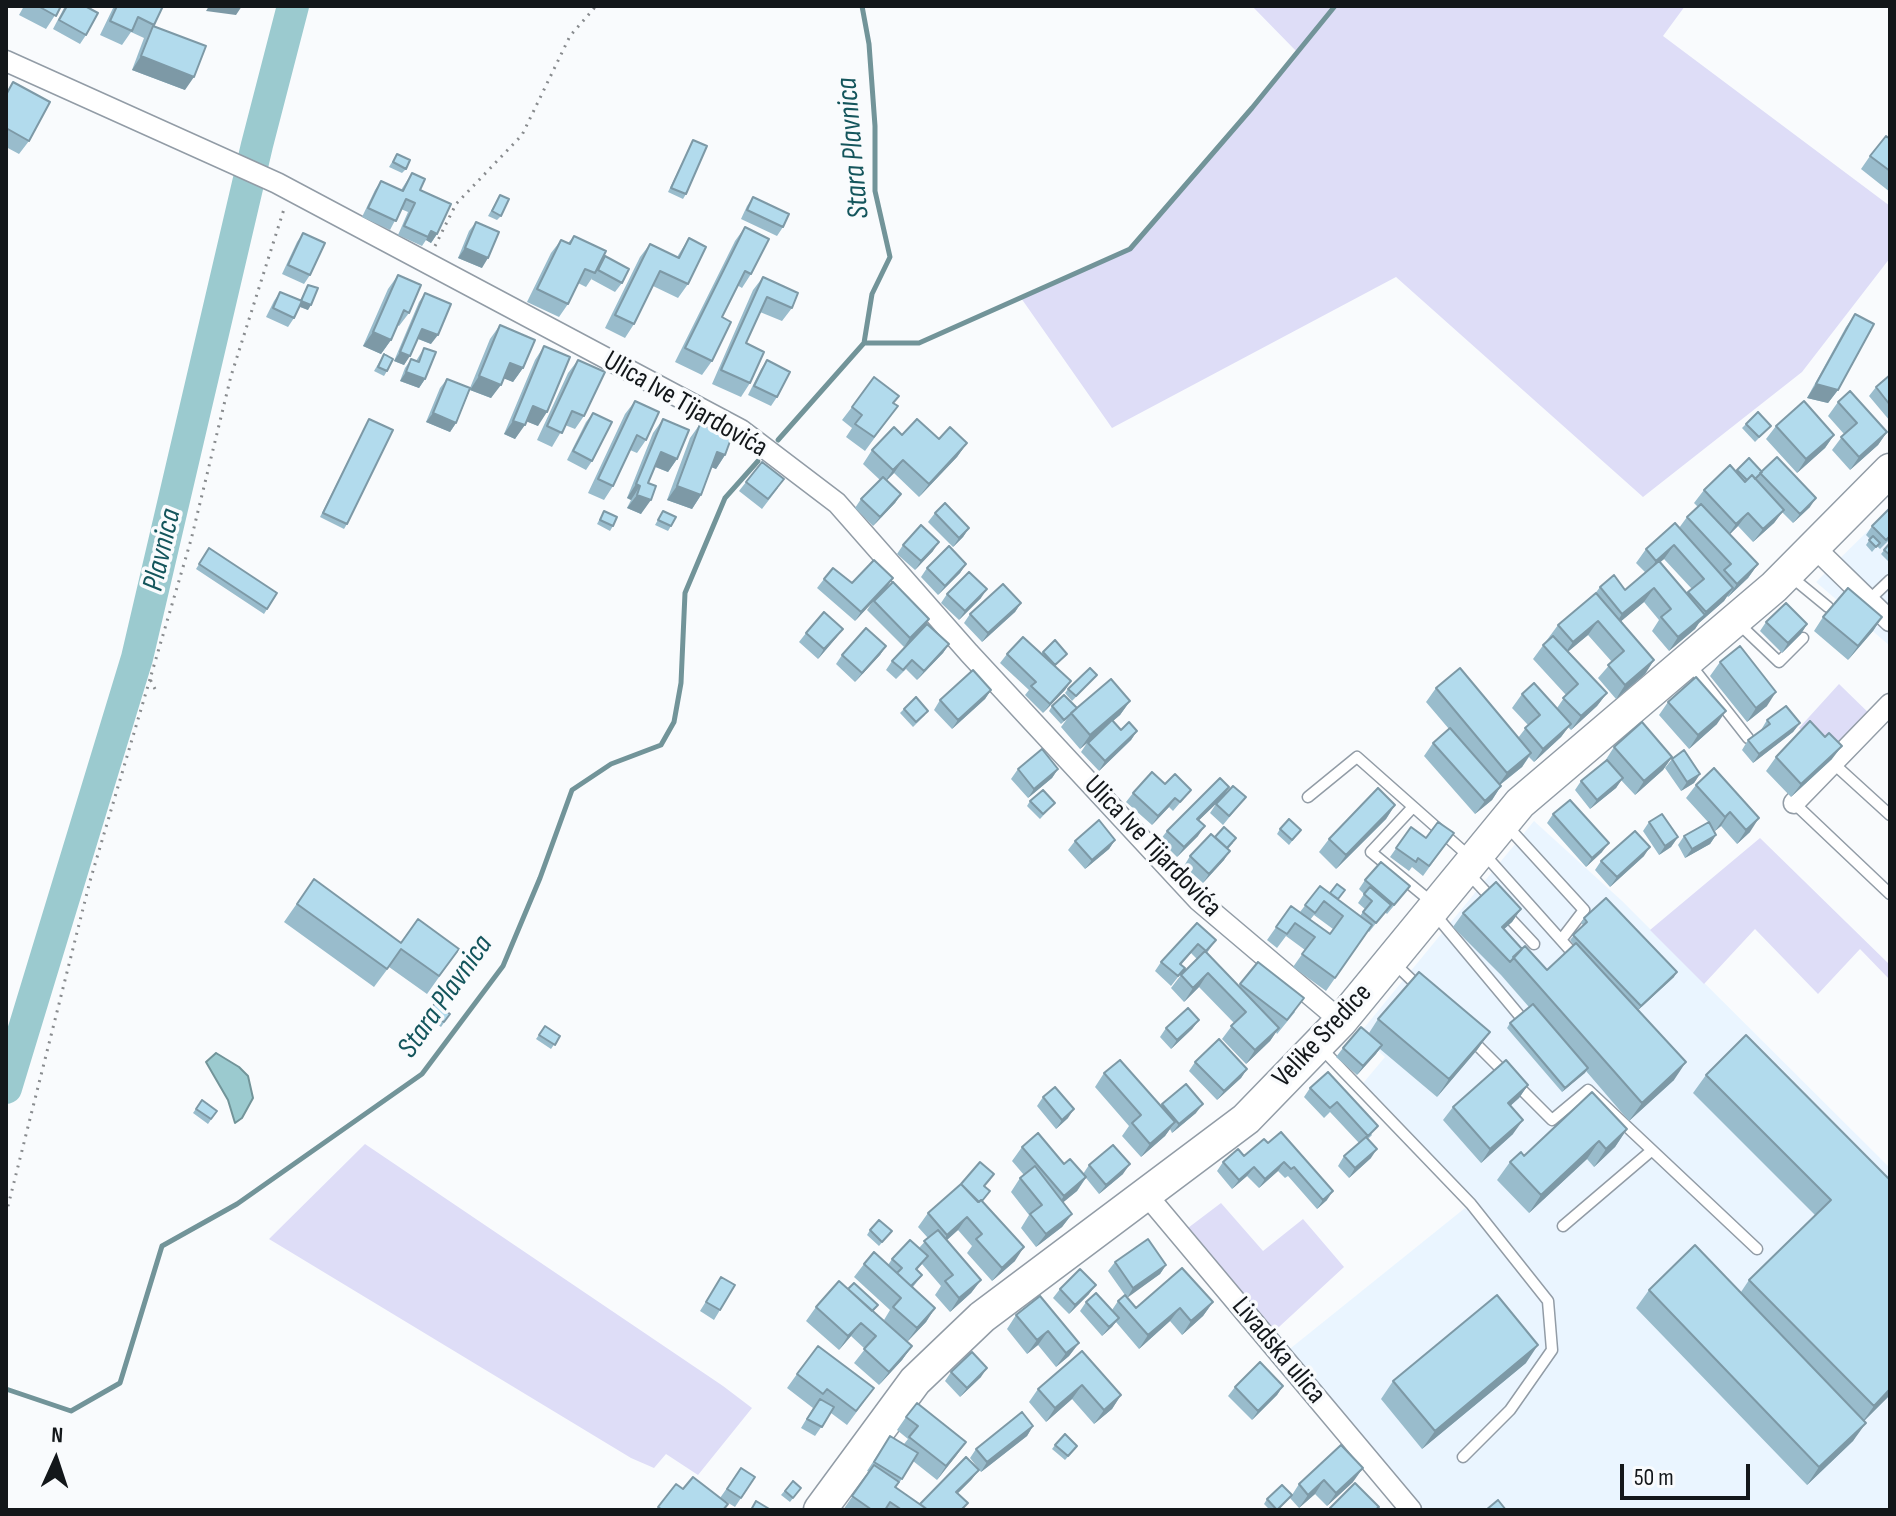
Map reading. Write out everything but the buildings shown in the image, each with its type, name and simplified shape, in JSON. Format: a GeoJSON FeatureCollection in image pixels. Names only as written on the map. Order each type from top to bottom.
{"type":"FeatureCollection","features":[{"type":"Feature","properties":{"kind":"main road","name":"Velike Sredice"},"geometry":{"type":"LineString","coordinates":[[820,1510],[915,1381],[982,1317],[1246,1119],[1341,1021],[1520,803],[1787,574],[1890,470]]}},
{"type":"Feature","properties":{"kind":"street","name":"Ulica Ive Tijardovića"},"geometry":{"type":"LineString","coordinates":[[6,61],[222,153],[282,193],[426,264],[741,430],[837,503],[969,653],[1198,900],[1341,1021]]}},
{"type":"Feature","properties":{"kind":"street"},"geometry":{"type":"LineString","coordinates":[[1815,548],[1890,621]]}},
{"type":"Feature","properties":{"kind":"street"},"geometry":{"type":"LineString","coordinates":[[1794,803],[1890,704]]}},
{"type":"Feature","properties":{"kind":"street","name":"Livadska ulica"},"geometry":{"type":"LineString","coordinates":[[1145,1193],[1411,1510]]}},
{"type":"Feature","properties":{"kind":"lane"},"geometry":{"type":"LineString","coordinates":[[1787,574],[1828,607]]}},
{"type":"Feature","properties":{"kind":"lane"},"geometry":{"type":"LineString","coordinates":[[1868,601],[1890,580]]}},
{"type":"Feature","properties":{"kind":"lane"},"geometry":{"type":"LineString","coordinates":[[1734,619],[1779,662],[1803,638]]}},
{"type":"Feature","properties":{"kind":"lane"},"geometry":{"type":"LineString","coordinates":[[1686,659],[1748,738]]}},
{"type":"Feature","properties":{"kind":"lane"},"geometry":{"type":"LineString","coordinates":[[1308,797],[1357,757],[1561,940],[1581,963]]}},
{"type":"Feature","properties":{"kind":"lane"},"geometry":{"type":"LineString","coordinates":[[1834,764],[1890,815]]}},
{"type":"Feature","properties":{"kind":"lane"},"geometry":{"type":"LineString","coordinates":[[1794,803],[1890,894]]}},
{"type":"Feature","properties":{"kind":"lane"},"geometry":{"type":"LineString","coordinates":[[1413,807],[1371,852],[1434,908],[1519,1015]]}},
{"type":"Feature","properties":{"kind":"lane"},"geometry":{"type":"LineString","coordinates":[[1504,823],[1584,910],[1561,940]]}},
{"type":"Feature","properties":{"kind":"lane"},"geometry":{"type":"LineString","coordinates":[[1473,860],[1534,944]]}},
{"type":"Feature","properties":{"kind":"lane"},"geometry":{"type":"LineString","coordinates":[[1391,960],[1434,1002]]}},
{"type":"Feature","properties":{"kind":"lane"},"geometry":{"type":"LineString","coordinates":[[1466,1034],[1552,1120],[1588,1090],[1757,1249]]}},
{"type":"Feature","properties":{"kind":"lane"},"geometry":{"type":"LineString","coordinates":[[1318,1045],[1471,1204],[1548,1301],[1552,1350],[1510,1410],[1463,1457]]}},
{"type":"Feature","properties":{"kind":"lane"},"geometry":{"type":"LineString","coordinates":[[1563,1226],[1651,1151]]}},
{"type":"Feature","properties":{"kind":"path"},"geometry":{"type":"LineString","coordinates":[[426,264],[456,204],[522,135],[570,36],[596,6]]}},
{"type":"Feature","properties":{"kind":"path"},"geometry":{"type":"LineString","coordinates":[[282,193],[293,211]]}},
{"type":"Feature","properties":{"kind":"path"},"geometry":{"type":"LineString","coordinates":[[6,1214],[90,881],[191,540],[231,376],[282,193]]}},
{"type":"Feature","properties":{"kind":"path"},"geometry":{"type":"LineString","coordinates":[[150,679],[155,689]]}},
{"type":"Feature","properties":{"kind":"shaded area"},"geometry":{"type":"Polygon","coordinates":[[[1252,6],[1685,6],[1663,36],[1890,206],[1890,258],[1802,372],[1643,497],[1396,277],[1112,428],[1021,298],[1130,249],[1297,52],[1252,6]]]}},
{"type":"Feature","properties":{"kind":"shaded area"},"geometry":{"type":"Polygon","coordinates":[[[1890,509],[1890,646],[1816,582],[1890,509]]]}},
{"type":"Feature","properties":{"kind":"shaded area"},"geometry":{"type":"Polygon","coordinates":[[[1839,684],[1876,720],[1837,761],[1799,728],[1839,684]]]}},
{"type":"Feature","properties":{"kind":"shaded area"},"geometry":{"type":"Polygon","coordinates":[[[1534,821],[1621,900],[1890,1168],[1890,1510],[1411,1510],[1281,1356],[1470,1204],[1359,1088],[1385,1057],[1359,1034],[1534,821]]]}},
{"type":"Feature","properties":{"kind":"shaded area"},"geometry":{"type":"Polygon","coordinates":[[[1760,838],[1890,965],[1890,980],[1860,949],[1818,994],[1755,929],[1704,984],[1650,930],[1760,838]]]}},
{"type":"Feature","properties":{"kind":"shaded area"},"geometry":{"type":"Polygon","coordinates":[[[216,1053],[248,1076],[253,1098],[242,1118],[235,1123],[228,1100],[206,1062],[216,1053]]]}},
{"type":"Feature","properties":{"kind":"shaded area"},"geometry":{"type":"Polygon","coordinates":[[[365,1144],[752,1408],[698,1475],[666,1454],[654,1468],[631,1458],[269,1239],[365,1144]]]}},
{"type":"Feature","properties":{"kind":"shaded area"},"geometry":{"type":"Polygon","coordinates":[[[1221,1203],[1263,1251],[1303,1219],[1344,1267],[1267,1338],[1180,1234],[1221,1203]]]}},
{"type":"Feature","properties":{"kind":"waterway","name":"Plavnica"},"geometry":{"type":"LineString","coordinates":[[6,1088],[137,658],[257,145],[293,6]]}},
{"type":"Feature","properties":{"kind":"waterway","name":"Stara Plavnica"},"geometry":{"type":"LineString","coordinates":[[778,440],[864,343],[872,294],[890,257],[875,191],[875,126],[869,44],[862,6]]}},
{"type":"Feature","properties":{"kind":"waterway"},"geometry":{"type":"LineString","coordinates":[[864,343],[919,343],[1130,249],[1335,6]]}},
{"type":"Feature","properties":{"kind":"waterway","name":"Stara Plavnica"},"geometry":{"type":"LineString","coordinates":[[6,1389],[71,1411],[120,1383],[162,1246],[237,1204],[422,1074],[503,966],[572,790],[611,764],[661,745],[674,722],[681,683],[685,593],[725,498],[758,461]]}}]}
